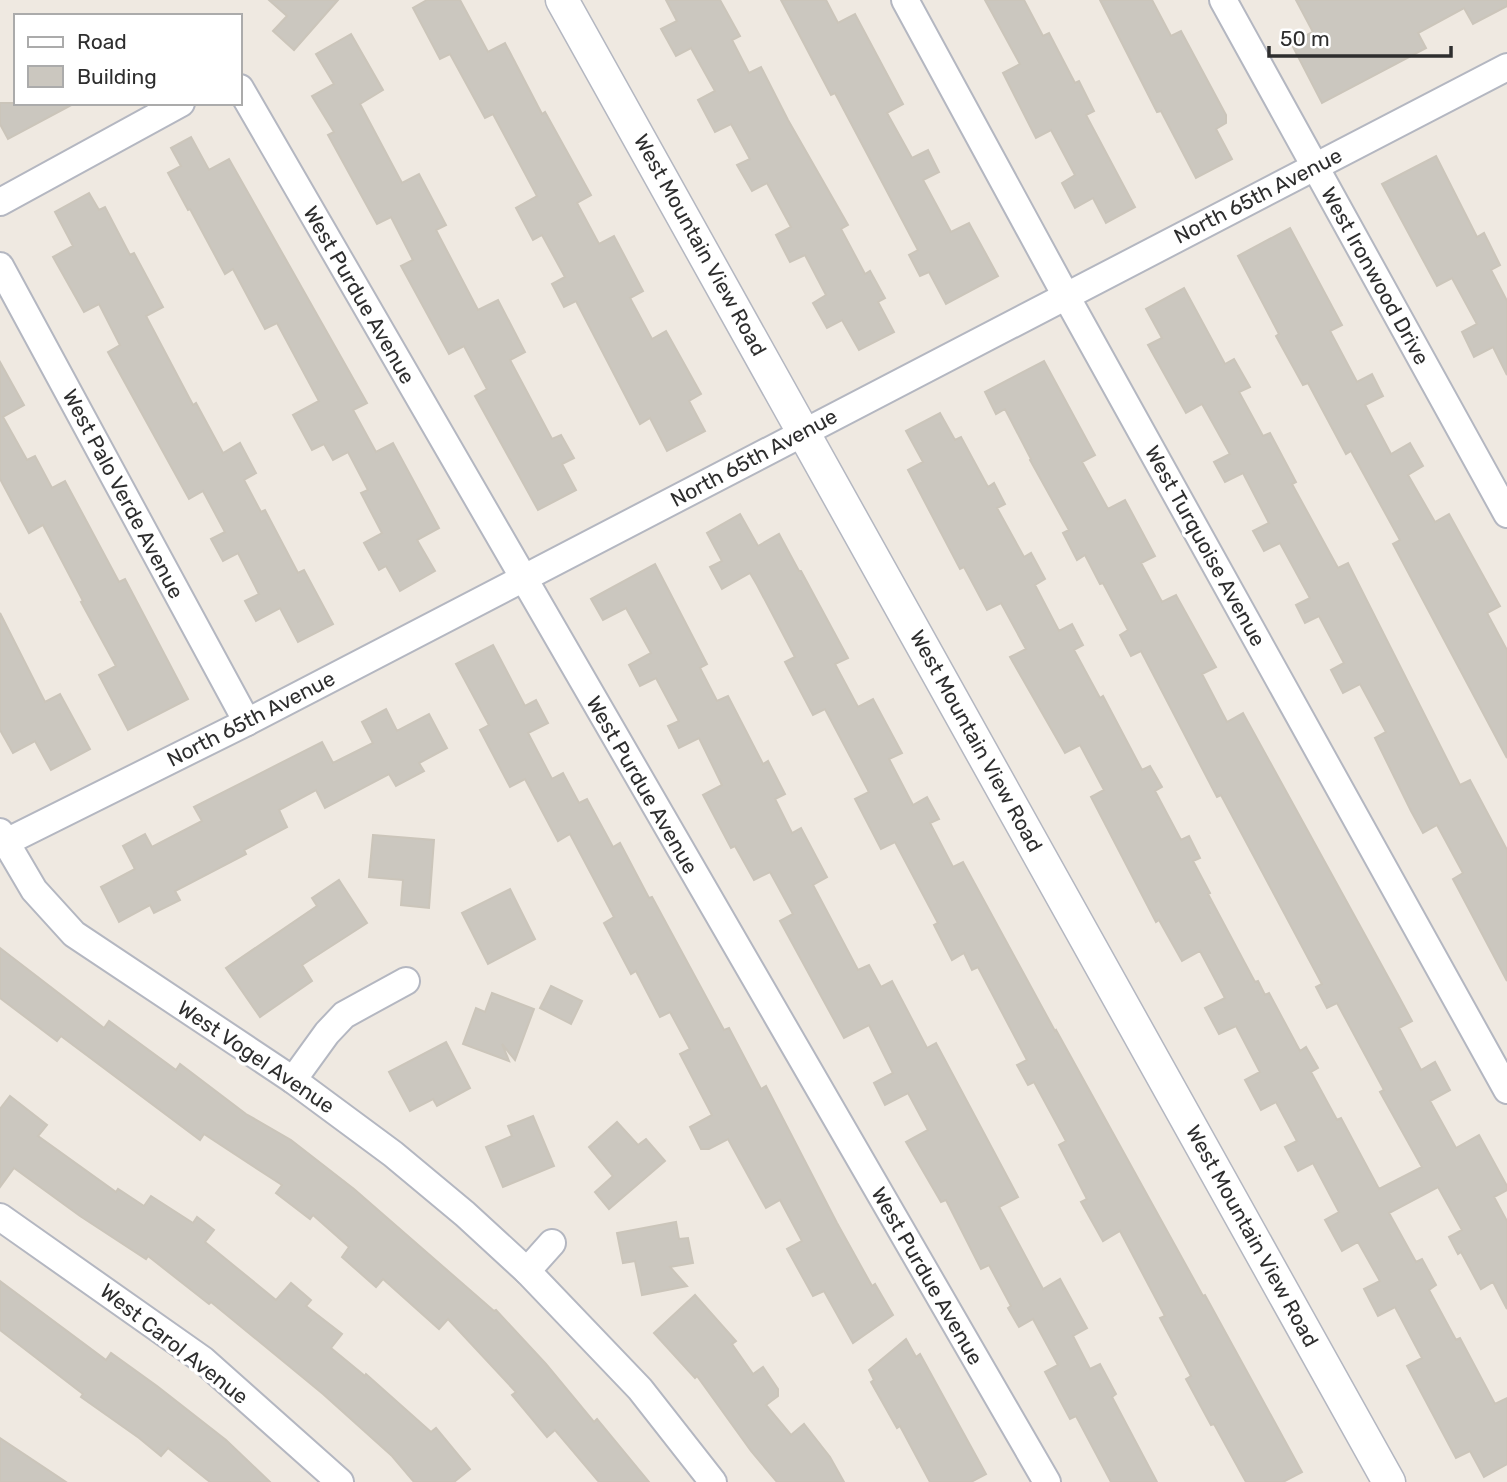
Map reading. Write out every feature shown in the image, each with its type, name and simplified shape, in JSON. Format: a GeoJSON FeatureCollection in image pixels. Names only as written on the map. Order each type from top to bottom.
{"type":"FeatureCollection","features":[{"type":"Feature","properties":{"kind":"street","name":"West Mountain View Road"},"geometry":{"type":"LineString","coordinates":[[562,0],[1388,1482]]}},
{"type":"Feature","properties":{"kind":"street","name":"West Turquoise Avenue"},"geometry":{"type":"LineString","coordinates":[[905,0],[1066,296],[1507,1090]]}},
{"type":"Feature","properties":{"kind":"street","name":"West Ironwood Drive"},"geometry":{"type":"LineString","coordinates":[[1223,0],[1507,514]]}},
{"type":"Feature","properties":{"kind":"street","name":"North 65th Avenue"},"geometry":{"type":"LineString","coordinates":[[2,840],[247,722],[1507,66]]}},
{"type":"Feature","properties":{"kind":"street","name":"West Purdue Avenue"},"geometry":{"type":"LineString","coordinates":[[242,91],[1047,1482]]}},
{"type":"Feature","properties":{"kind":"street"},"geometry":{"type":"LineString","coordinates":[[0,202],[176,105]]}},
{"type":"Feature","properties":{"kind":"street","name":"West Palo Verde Avenue"},"geometry":{"type":"LineString","coordinates":[[0,266],[247,722]]}},
{"type":"Feature","properties":{"kind":"street","name":"West Vogel Avenue"},"geometry":{"type":"LineString","coordinates":[[2,840],[34,890],[74,934],[293,1080],[393,1154],[465,1214],[527,1271],[640,1389],[713,1482]]}},
{"type":"Feature","properties":{"kind":"street"},"geometry":{"type":"LineString","coordinates":[[293,1080],[327,1032],[344,1015],[405,981]]}},
{"type":"Feature","properties":{"kind":"street","name":"West Carol Avenue"},"geometry":{"type":"LineString","coordinates":[[0,1217],[203,1360],[341,1482]]}},
{"type":"Feature","properties":{"kind":"street"},"geometry":{"type":"LineString","coordinates":[[527,1271],[552,1243]]}},
{"type":"Feature","properties":{"kind":"building"},"geometry":{"type":"Polygon","coordinates":[[[269,0],[338,0],[294,50],[273,31],[287,16],[269,0]]]}},
{"type":"Feature","properties":{"kind":"building"},"geometry":{"type":"Polygon","coordinates":[[[427,0],[460,0],[488,52],[505,43],[542,114],[545,112],[591,195],[577,203],[599,244],[614,236],[643,291],[630,298],[652,339],[666,331],[701,394],[689,401],[705,431],[667,451],[650,418],[640,424],[576,301],[564,307],[552,284],[565,277],[542,235],[533,240],[516,208],[537,196],[493,114],[485,118],[450,54],[440,59],[413,8],[427,0]]]}},
{"type":"Feature","properties":{"kind":"building"},"geometry":{"type":"Polygon","coordinates":[[[666,0],[720,0],[740,36],[732,40],[749,73],[761,67],[848,225],[841,229],[865,274],[870,271],[885,298],[878,302],[894,332],[859,350],[842,320],[827,328],[813,303],[826,295],[805,255],[790,262],[776,235],[791,227],[767,183],[752,191],[737,165],[750,159],[731,124],[715,132],[698,100],[715,91],[691,48],[676,56],[661,29],[677,21],[666,0]]]}},
{"type":"Feature","properties":{"kind":"building"},"geometry":{"type":"Polygon","coordinates":[[[781,0],[826,0],[838,23],[855,14],[903,104],[887,113],[912,158],[928,150],[939,172],[923,180],[951,232],[969,223],[998,276],[946,304],[929,272],[920,276],[909,255],[918,250],[835,93],[831,95],[781,0]]]}},
{"type":"Feature","properties":{"kind":"building"},"geometry":{"type":"Polygon","coordinates":[[[985,0],[1024,0],[1043,36],[1049,33],[1075,83],[1079,81],[1094,111],[1086,115],[1135,207],[1106,223],[1093,198],[1075,208],[1062,183],[1075,175],[1051,130],[1036,138],[1003,73],[1020,64],[985,0]]]}},
{"type":"Feature","properties":{"kind":"building"},"geometry":{"type":"Polygon","coordinates":[[[1100,0],[1152,0],[1171,36],[1181,31],[1226,115],[1226,123],[1216,129],[1232,159],[1196,178],[1161,111],[1157,112],[1100,0]]]}},
{"type":"Feature","properties":{"kind":"building"},"geometry":{"type":"Polygon","coordinates":[[[1296,0],[1507,0],[1507,6],[1473,24],[1464,8],[1418,33],[1426,48],[1322,103],[1291,43],[1313,32],[1296,0]]]}},
{"type":"Feature","properties":{"kind":"building"},"geometry":{"type":"Polygon","coordinates":[[[351,34],[383,90],[360,104],[402,183],[419,174],[446,225],[436,230],[478,310],[498,300],[525,352],[510,360],[552,439],[561,435],[574,458],[562,464],[576,490],[538,510],[475,396],[487,389],[464,346],[449,354],[401,266],[413,260],[391,217],[377,224],[328,135],[334,132],[312,96],[334,84],[316,54],[351,34]]]}},
{"type":"Feature","properties":{"kind":"building"},"geometry":{"type":"Polygon","coordinates":[[[0,103],[71,105],[8,139],[0,124],[0,103]]]}},
{"type":"Feature","properties":{"kind":"building"},"geometry":{"type":"Polygon","coordinates":[[[191,137],[209,170],[229,159],[367,403],[353,410],[376,452],[393,443],[439,528],[417,540],[435,571],[400,591],[386,566],[379,570],[364,543],[382,533],[361,493],[368,490],[348,452],[333,460],[324,444],[312,450],[293,415],[319,401],[277,323],[265,329],[233,269],[225,274],[168,173],[181,166],[171,148],[191,137]]]}},
{"type":"Feature","properties":{"kind":"building"},"geometry":{"type":"Polygon","coordinates":[[[1436,156],[1477,237],[1484,233],[1500,265],[1491,270],[1507,301],[1507,375],[1493,347],[1474,357],[1462,332],[1477,324],[1452,278],[1437,286],[1382,184],[1436,156]]]}},
{"type":"Feature","properties":{"kind":"building"},"geometry":{"type":"Polygon","coordinates":[[[89,193],[99,210],[105,207],[130,255],[134,253],[163,307],[146,316],[193,405],[196,403],[223,453],[240,443],[256,473],[244,480],[261,512],[265,510],[298,573],[304,570],[333,624],[298,642],[280,608],[256,621],[245,601],[259,594],[238,553],[223,561],[211,539],[225,532],[203,491],[189,499],[108,352],[120,345],[99,304],[84,312],[53,257],[73,246],[55,212],[89,193]]]}},
{"type":"Feature","properties":{"kind":"building"},"geometry":{"type":"Polygon","coordinates":[[[1290,228],[1342,325],[1330,331],[1357,382],[1372,374],[1383,396],[1365,405],[1391,454],[1410,443],[1423,466],[1408,475],[1435,522],[1449,514],[1500,606],[1487,613],[1507,650],[1507,758],[1393,544],[1400,540],[1351,451],[1346,454],[1308,383],[1303,385],[1238,256],[1290,228]]]}},
{"type":"Feature","properties":{"kind":"building"},"geometry":{"type":"Polygon","coordinates":[[[1184,288],[1225,364],[1234,359],[1250,387],[1239,392],[1263,436],[1270,433],[1296,482],[1292,484],[1338,568],[1348,563],[1460,785],[1470,780],[1507,850],[1507,981],[1453,879],[1463,873],[1437,825],[1423,833],[1411,811],[1375,738],[1386,732],[1360,684],[1343,693],[1331,670],[1344,663],[1319,616],[1305,623],[1296,605],[1310,598],[1280,543],[1264,551],[1253,531],[1269,523],[1243,473],[1225,482],[1214,462],[1230,454],[1202,404],[1186,413],[1148,345],[1162,338],[1146,309],[1184,288]]]}},
{"type":"Feature","properties":{"kind":"building"},"geometry":{"type":"Polygon","coordinates":[[[1044,361],[1095,455],[1082,462],[1108,509],[1125,500],[1155,556],[1141,563],[1162,602],[1176,595],[1216,667],[1202,674],[1227,722],[1243,713],[1412,1021],[1399,1028],[1421,1070],[1435,1062],[1450,1090],[1430,1101],[1456,1148],[1479,1135],[1507,1186],[1507,1190],[1494,1197],[1507,1221],[1507,1309],[1493,1282],[1481,1289],[1461,1252],[1458,1254],[1449,1237],[1462,1230],[1438,1187],[1389,1213],[1416,1262],[1422,1259],[1436,1285],[1429,1290],[1456,1340],[1460,1338],[1495,1404],[1507,1398],[1507,1464],[1484,1477],[1470,1451],[1456,1458],[1407,1366],[1422,1358],[1395,1307],[1378,1316],[1364,1289],[1380,1281],[1358,1242],[1342,1251],[1325,1220],[1339,1212],[1313,1163],[1298,1171],[1285,1147],[1297,1141],[1276,1102],[1261,1110],[1245,1080],[1260,1072],[1236,1026],[1219,1034],[1205,1008],[1225,998],[1200,951],[1182,961],[1159,920],[1156,922],[1091,797],[1104,790],[1080,745],[1065,753],[1010,657],[1026,649],[1001,603],[987,610],[964,567],[960,569],[908,470],[923,462],[906,431],[940,413],[955,440],[961,437],[988,487],[994,483],[1005,504],[997,508],[1024,557],[1031,553],[1045,579],[1035,585],[1059,631],[1072,624],[1083,645],[1074,650],[1100,698],[1103,696],[1142,770],[1150,766],[1162,787],[1155,791],[1181,840],[1189,836],[1200,858],[1193,861],[1255,982],[1258,981],[1265,995],[1269,993],[1300,1051],[1306,1047],[1318,1068],[1311,1072],[1337,1120],[1341,1118],[1379,1189],[1422,1167],[1380,1092],[1384,1090],[1337,1003],[1327,1008],[1316,987],[1322,984],[1221,795],[1217,797],[1141,651],[1131,656],[1120,635],[1128,630],[1103,583],[1100,584],[1085,555],[1077,560],[1063,533],[1069,530],[1005,409],[996,414],[985,392],[1044,361]]]}},
{"type":"Feature","properties":{"kind":"building"},"geometry":{"type":"Polygon","coordinates":[[[0,362],[24,405],[3,417],[27,460],[35,456],[52,488],[65,481],[119,582],[125,579],[188,699],[128,730],[99,675],[116,666],[81,602],[83,601],[43,525],[29,533],[0,479],[0,362]]]}},
{"type":"Feature","properties":{"kind":"building"},"geometry":{"type":"Polygon","coordinates":[[[740,514],[758,546],[779,534],[801,571],[848,658],[835,664],[858,707],[873,699],[902,753],[889,759],[913,805],[927,797],[939,819],[930,823],[953,867],[963,862],[1302,1472],[1283,1482],[1246,1482],[1186,1379],[1191,1376],[1160,1318],[1165,1316],[1120,1231],[1103,1241],[1081,1202],[1087,1199],[1059,1145],[1066,1141],[1034,1082],[1028,1085],[1017,1065],[1027,1060],[978,967],[972,970],[964,953],[952,960],[934,925],[938,923],[895,842],[881,849],[855,799],[869,792],[825,709],[813,715],[785,662],[795,657],[757,585],[750,573],[722,589],[710,567],[722,561],[707,533],[740,514]]]}},
{"type":"Feature","properties":{"kind":"building"},"geometry":{"type":"Polygon","coordinates":[[[655,564],[707,664],[700,668],[717,701],[728,696],[763,764],[768,761],[785,794],[775,799],[792,833],[801,828],[827,877],[813,885],[858,970],[869,965],[881,987],[892,981],[927,1048],[936,1043],[1018,1197],[999,1207],[1043,1289],[1060,1279],[1087,1328],[1073,1336],[1090,1369],[1100,1364],[1116,1394],[1112,1397],[1157,1482],[1111,1482],[1076,1416],[1070,1419],[1045,1372],[1058,1365],[1033,1319],[1019,1327],[989,1265],[981,1269],[946,1200],[941,1202],[906,1142],[928,1130],[908,1093],[885,1105],[874,1083],[893,1073],[869,1025],[844,1038],[780,921],[793,914],[770,872],[754,880],[735,846],[731,848],[703,795],[722,785],[699,738],[679,748],[668,726],[679,721],[656,678],[640,686],[629,665],[651,653],[626,608],[603,620],[591,599],[655,564]]]}},
{"type":"Feature","properties":{"kind":"building"},"geometry":{"type":"Polygon","coordinates":[[[0,613],[45,702],[60,694],[90,749],[51,770],[35,741],[13,753],[0,730],[0,613]]]}},
{"type":"Feature","properties":{"kind":"building"},"geometry":{"type":"Polygon","coordinates":[[[493,645],[525,706],[536,700],[548,723],[528,733],[552,779],[563,773],[579,803],[587,799],[613,847],[620,843],[724,1030],[729,1028],[761,1089],[766,1086],[837,1223],[872,1286],[875,1284],[893,1315],[853,1343],[824,1291],[813,1296],[787,1249],[802,1241],[780,1200],[766,1208],[728,1139],[709,1149],[701,1149],[690,1127],[712,1115],[680,1054],[690,1049],[670,1012],[660,1017],[636,971],[631,974],[604,923],[614,917],[570,834],[558,841],[525,779],[510,787],[480,730],[489,725],[456,664],[493,645]]]}},
{"type":"Feature","properties":{"kind":"building"},"geometry":{"type":"Polygon","coordinates":[[[386,709],[397,731],[429,714],[447,748],[419,763],[424,771],[396,786],[389,774],[325,808],[316,790],[279,810],[287,827],[244,850],[246,854],[175,891],[180,900],[154,913],[150,905],[119,922],[101,887],[135,869],[123,846],[145,834],[152,847],[202,821],[194,807],[322,742],[333,763],[373,743],[362,722],[386,709]]]}},
{"type":"Feature","properties":{"kind":"building"},"geometry":{"type":"Polygon","coordinates":[[[373,835],[434,840],[429,908],[401,905],[403,880],[369,877],[373,835]]]}},
{"type":"Feature","properties":{"kind":"building"},"geometry":{"type":"Polygon","coordinates":[[[339,880],[367,923],[302,965],[312,981],[260,1017],[226,968],[317,906],[312,898],[339,880]]]}},
{"type":"Feature","properties":{"kind":"building"},"geometry":{"type":"Polygon","coordinates":[[[510,889],[535,939],[488,964],[462,913],[510,889]]]}},
{"type":"Feature","properties":{"kind":"building"},"geometry":{"type":"Polygon","coordinates":[[[0,948],[104,1028],[109,1021],[176,1070],[180,1064],[246,1114],[291,1140],[354,1189],[496,1310],[594,1422],[597,1419],[649,1482],[599,1482],[555,1430],[547,1437],[512,1395],[516,1392],[448,1319],[439,1329],[383,1279],[376,1287],[342,1257],[349,1247],[313,1215],[310,1219],[276,1193],[282,1185],[204,1134],[200,1140],[61,1036],[57,1041],[0,998],[0,948]]]}},
{"type":"Feature","properties":{"kind":"building"},"geometry":{"type":"Polygon","coordinates":[[[551,986],[582,1001],[571,1024],[540,1008],[551,986]]]}},
{"type":"Feature","properties":{"kind":"building"},"geometry":{"type":"Polygon","coordinates":[[[492,993],[534,1009],[515,1060],[502,1044],[509,1061],[463,1044],[476,1008],[485,1012],[492,993]]]}},
{"type":"Feature","properties":{"kind":"building"},"geometry":{"type":"Polygon","coordinates":[[[446,1042],[470,1088],[437,1106],[433,1099],[410,1111],[389,1072],[446,1042]]]}},
{"type":"Feature","properties":{"kind":"building"},"geometry":{"type":"Polygon","coordinates":[[[10,1096],[47,1125],[38,1136],[116,1192],[118,1189],[144,1206],[151,1196],[193,1223],[197,1217],[214,1230],[205,1242],[276,1300],[291,1283],[311,1300],[306,1306],[342,1334],[331,1348],[365,1376],[366,1374],[431,1432],[436,1428],[470,1469],[454,1482],[414,1482],[392,1456],[323,1394],[211,1302],[209,1304],[148,1256],[146,1259],[80,1216],[14,1168],[0,1187],[0,1109],[10,1096]]]}},
{"type":"Feature","properties":{"kind":"building"},"geometry":{"type":"Polygon","coordinates":[[[533,1116],[554,1166],[503,1187],[486,1147],[512,1136],[508,1126],[533,1116]]]}},
{"type":"Feature","properties":{"kind":"building"},"geometry":{"type":"Polygon","coordinates":[[[617,1122],[638,1145],[646,1139],[665,1161],[609,1209],[595,1192],[613,1176],[589,1147],[617,1122]]]}},
{"type":"Feature","properties":{"kind":"building"},"geometry":{"type":"Polygon","coordinates":[[[676,1222],[679,1239],[688,1238],[693,1263],[670,1267],[687,1286],[642,1295],[635,1261],[623,1263],[617,1233],[676,1222]]]}},
{"type":"Feature","properties":{"kind":"building"},"geometry":{"type":"Polygon","coordinates":[[[0,1281],[106,1360],[111,1353],[157,1386],[226,1440],[270,1482],[210,1482],[168,1448],[161,1456],[81,1397],[83,1394],[0,1330],[0,1281]]]}},
{"type":"Feature","properties":{"kind":"building"},"geometry":{"type":"Polygon","coordinates":[[[695,1295],[736,1341],[732,1344],[753,1374],[763,1367],[778,1389],[778,1396],[766,1405],[791,1435],[804,1424],[830,1457],[844,1482],[777,1482],[697,1376],[695,1378],[654,1333],[695,1295]]]}},
{"type":"Feature","properties":{"kind":"building"},"geometry":{"type":"Polygon","coordinates":[[[906,1339],[916,1357],[920,1354],[986,1474],[971,1482],[930,1482],[900,1426],[897,1428],[871,1382],[874,1380],[869,1370],[906,1339]]]}},
{"type":"Feature","properties":{"kind":"building"},"geometry":{"type":"Polygon","coordinates":[[[0,1438],[66,1482],[0,1482],[0,1438]]]}}]}
